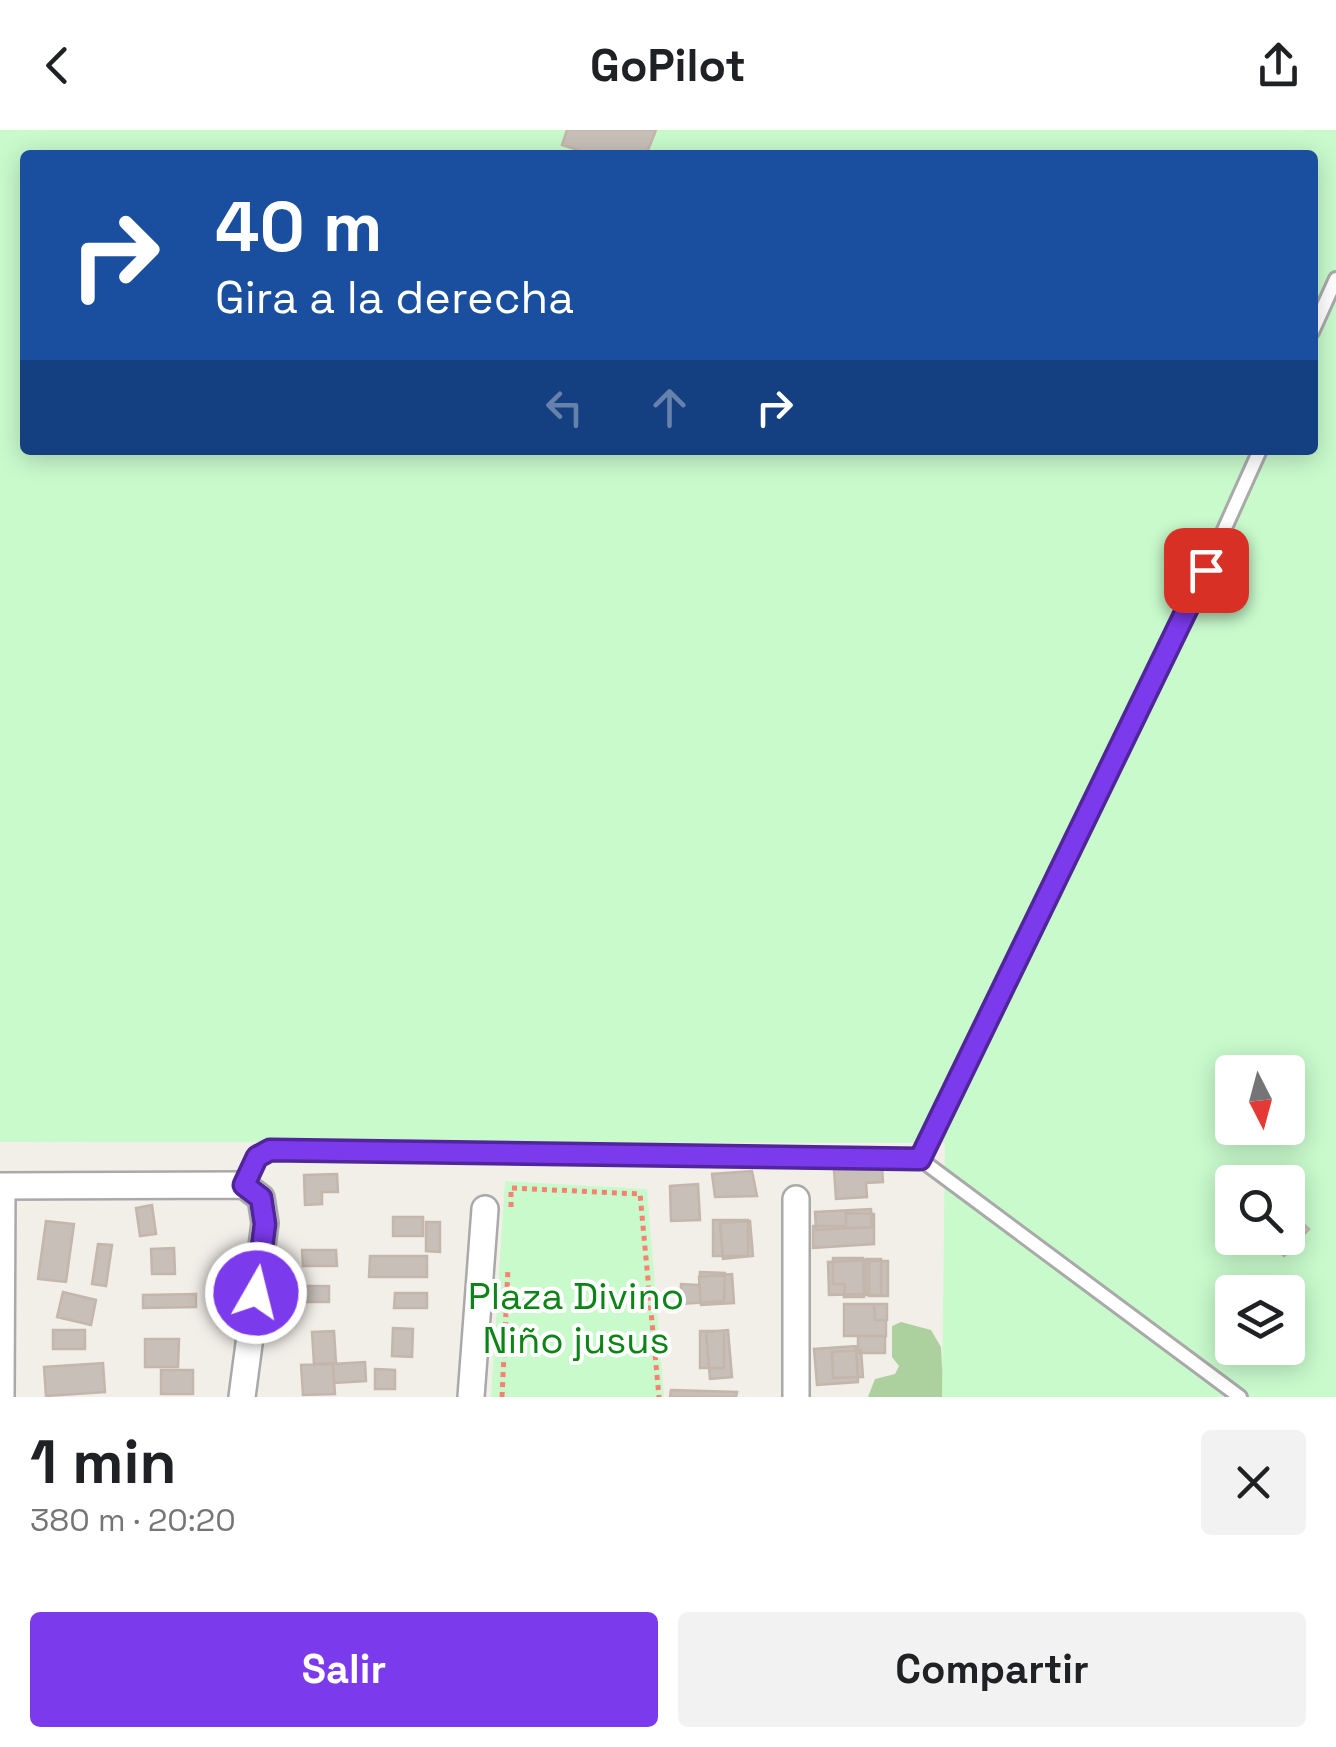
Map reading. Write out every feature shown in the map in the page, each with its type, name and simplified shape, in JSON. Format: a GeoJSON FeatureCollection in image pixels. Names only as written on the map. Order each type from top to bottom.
{"type":"FeatureCollection","features":[{"type":"Feature","properties":{"kind":"street"},"geometry":{"type":"LineString","coordinates":[[1,1397],[1,1186],[244,1185],[261,1198],[265,1224],[242,1397]]}},
{"type":"Feature","properties":{"kind":"street"},"geometry":{"type":"LineString","coordinates":[[796,1199],[796,1397]]}},
{"type":"Feature","properties":{"kind":"street"},"geometry":{"type":"LineString","coordinates":[[470,1397],[498,1208]]}},
{"type":"Feature","properties":{"kind":"lane"},"geometry":{"type":"LineString","coordinates":[[1318,319],[1336,279]]}},
{"type":"Feature","properties":{"kind":"lane"},"geometry":{"type":"LineString","coordinates":[[920,1159],[1192,601],[1258,455]]}},
{"type":"Feature","properties":{"kind":"lane"},"geometry":{"type":"LineString","coordinates":[[244,1185],[257,1157],[270,1150],[920,1159],[1240,1397]]}},
{"type":"Feature","properties":{"kind":"path"},"geometry":{"type":"LineString","coordinates":[[498,1208],[511,1188],[640,1194],[659,1397]]}},
{"type":"Feature","properties":{"kind":"path"},"geometry":{"type":"LineString","coordinates":[[502,1397],[508,1265]]}},
{"type":"Feature","properties":{"kind":"green space"},"geometry":{"type":"Polygon","coordinates":[[[0,130],[1336,130],[1336,1397],[942,1397],[945,1143],[0,1142],[0,130]]]}},
{"type":"Feature","properties":{"kind":"green space","name":"Plaza Divino Niño jusus"},"geometry":{"type":"Polygon","coordinates":[[[505,1181],[647,1189],[664,1397],[491,1397],[505,1181]]]}},
{"type":"Feature","properties":{"kind":"green space"},"geometry":{"type":"Polygon","coordinates":[[[901,1322],[931,1330],[941,1347],[942,1367],[961,1397],[868,1397],[875,1379],[895,1374],[899,1366],[892,1357],[892,1326],[901,1322]]]}},
{"type":"Feature","properties":{"kind":"building"},"geometry":{"type":"Polygon","coordinates":[[[567,130],[656,130],[648,150],[578,150],[562,145],[567,130]]]}},
{"type":"Feature","properties":{"kind":"building"},"geometry":{"type":"Polygon","coordinates":[[[882,1167],[883,1182],[866,1183],[867,1197],[836,1199],[834,1170],[882,1167]]]}},
{"type":"Feature","properties":{"kind":"building"},"geometry":{"type":"Polygon","coordinates":[[[752,1171],[757,1196],[715,1197],[712,1174],[752,1171]]]}},
{"type":"Feature","properties":{"kind":"building"},"geometry":{"type":"Polygon","coordinates":[[[337,1174],[338,1192],[322,1192],[322,1204],[305,1205],[304,1175],[337,1174]]]}},
{"type":"Feature","properties":{"kind":"building"},"geometry":{"type":"Polygon","coordinates":[[[698,1184],[700,1220],[671,1221],[670,1186],[698,1184]]]}},
{"type":"Feature","properties":{"kind":"building"},"geometry":{"type":"Polygon","coordinates":[[[152,1205],[156,1234],[140,1236],[136,1208],[152,1205]]]}},
{"type":"Feature","properties":{"kind":"building"},"geometry":{"type":"Polygon","coordinates":[[[871,1209],[872,1227],[816,1230],[815,1212],[871,1209]]]}},
{"type":"Feature","properties":{"kind":"building"},"geometry":{"type":"Polygon","coordinates":[[[846,1213],[874,1214],[874,1244],[813,1248],[813,1226],[846,1226],[846,1213]]]}},
{"type":"Feature","properties":{"kind":"building"},"geometry":{"type":"Polygon","coordinates":[[[393,1217],[423,1217],[423,1236],[393,1236],[393,1217]]]}},
{"type":"Feature","properties":{"kind":"building"},"geometry":{"type":"Polygon","coordinates":[[[713,1220],[748,1220],[748,1256],[713,1256],[713,1220]]]}},
{"type":"Feature","properties":{"kind":"building"},"geometry":{"type":"Polygon","coordinates":[[[46,1221],[74,1224],[66,1282],[38,1279],[46,1221]]]}},
{"type":"Feature","properties":{"kind":"building"},"geometry":{"type":"Polygon","coordinates":[[[750,1221],[753,1256],[723,1259],[720,1223],[750,1221]]]}},
{"type":"Feature","properties":{"kind":"building"},"geometry":{"type":"Polygon","coordinates":[[[426,1222],[440,1222],[440,1252],[426,1251],[426,1222]]]}},
{"type":"Feature","properties":{"kind":"building"},"geometry":{"type":"Polygon","coordinates":[[[98,1244],[112,1245],[106,1286],[92,1284],[98,1244]]]}},
{"type":"Feature","properties":{"kind":"building"},"geometry":{"type":"Polygon","coordinates":[[[174,1248],[175,1274],[152,1274],[151,1249],[174,1248]]]}},
{"type":"Feature","properties":{"kind":"building"},"geometry":{"type":"Polygon","coordinates":[[[302,1250],[336,1250],[337,1266],[303,1266],[302,1250]]]}},
{"type":"Feature","properties":{"kind":"building"},"geometry":{"type":"Polygon","coordinates":[[[370,1256],[427,1256],[427,1277],[369,1277],[370,1256]]]}},
{"type":"Feature","properties":{"kind":"building"},"geometry":{"type":"Polygon","coordinates":[[[833,1258],[863,1258],[864,1297],[844,1297],[845,1284],[833,1284],[833,1258]]]}},
{"type":"Feature","properties":{"kind":"building"},"geometry":{"type":"Polygon","coordinates":[[[866,1259],[881,1259],[881,1295],[866,1295],[866,1259]]]}},
{"type":"Feature","properties":{"kind":"building"},"geometry":{"type":"Polygon","coordinates":[[[865,1260],[866,1294],[829,1295],[828,1262],[865,1260]]]}},
{"type":"Feature","properties":{"kind":"building"},"geometry":{"type":"Polygon","coordinates":[[[869,1261],[888,1261],[888,1296],[869,1296],[869,1261]]]}},
{"type":"Feature","properties":{"kind":"building"},"geometry":{"type":"Polygon","coordinates":[[[700,1272],[725,1273],[724,1301],[681,1304],[681,1284],[699,1285],[700,1272]]]}},
{"type":"Feature","properties":{"kind":"building"},"geometry":{"type":"Polygon","coordinates":[[[732,1274],[734,1303],[701,1305],[699,1277],[732,1274]]]}},
{"type":"Feature","properties":{"kind":"building"},"geometry":{"type":"Polygon","coordinates":[[[295,1286],[329,1286],[329,1302],[295,1302],[295,1286]]]}},
{"type":"Feature","properties":{"kind":"building"},"geometry":{"type":"Polygon","coordinates":[[[63,1292],[96,1300],[91,1325],[57,1317],[63,1292]]]}},
{"type":"Feature","properties":{"kind":"building"},"geometry":{"type":"Polygon","coordinates":[[[395,1293],[427,1293],[427,1308],[394,1308],[395,1293]]]}},
{"type":"Feature","properties":{"kind":"building"},"geometry":{"type":"Polygon","coordinates":[[[196,1294],[196,1307],[143,1308],[143,1295],[196,1294]]]}},
{"type":"Feature","properties":{"kind":"building"},"geometry":{"type":"Polygon","coordinates":[[[844,1304],[874,1304],[875,1320],[886,1320],[886,1336],[844,1336],[844,1304]]]}},
{"type":"Feature","properties":{"kind":"building"},"geometry":{"type":"Polygon","coordinates":[[[874,1304],[887,1304],[887,1320],[875,1320],[874,1304]]]}},
{"type":"Feature","properties":{"kind":"building"},"geometry":{"type":"Polygon","coordinates":[[[393,1328],[413,1329],[412,1357],[392,1356],[393,1328]]]}},
{"type":"Feature","properties":{"kind":"building"},"geometry":{"type":"Polygon","coordinates":[[[53,1330],[85,1330],[85,1349],[53,1349],[53,1330]]]}},
{"type":"Feature","properties":{"kind":"building"},"geometry":{"type":"Polygon","coordinates":[[[728,1330],[732,1377],[710,1379],[706,1332],[728,1330]]]}},
{"type":"Feature","properties":{"kind":"building"},"geometry":{"type":"Polygon","coordinates":[[[334,1331],[336,1363],[314,1364],[312,1332],[334,1331]]]}},
{"type":"Feature","properties":{"kind":"building"},"geometry":{"type":"Polygon","coordinates":[[[700,1331],[724,1331],[724,1368],[700,1368],[700,1331]]]}},
{"type":"Feature","properties":{"kind":"building"},"geometry":{"type":"Polygon","coordinates":[[[858,1336],[885,1336],[885,1353],[858,1353],[858,1336]]]}},
{"type":"Feature","properties":{"kind":"building"},"geometry":{"type":"Polygon","coordinates":[[[145,1339],[179,1339],[178,1367],[145,1367],[145,1339]]]}},
{"type":"Feature","properties":{"kind":"building"},"geometry":{"type":"Polygon","coordinates":[[[856,1346],[858,1382],[817,1385],[814,1349],[856,1346]]]}},
{"type":"Feature","properties":{"kind":"building"},"geometry":{"type":"Polygon","coordinates":[[[861,1350],[863,1377],[833,1378],[832,1352],[861,1350]]]}},
{"type":"Feature","properties":{"kind":"building"},"geometry":{"type":"Polygon","coordinates":[[[365,1362],[366,1381],[334,1383],[333,1364],[365,1362]]]}},
{"type":"Feature","properties":{"kind":"building"},"geometry":{"type":"Polygon","coordinates":[[[103,1363],[105,1392],[46,1396],[44,1367],[103,1363]]]}},
{"type":"Feature","properties":{"kind":"building"},"geometry":{"type":"Polygon","coordinates":[[[333,1364],[335,1394],[303,1395],[301,1365],[333,1364]]]}},
{"type":"Feature","properties":{"kind":"building"},"geometry":{"type":"Polygon","coordinates":[[[375,1369],[395,1370],[395,1389],[375,1389],[375,1369]]]}},
{"type":"Feature","properties":{"kind":"building"},"geometry":{"type":"Polygon","coordinates":[[[161,1370],[193,1370],[193,1394],[161,1394],[161,1370]]]}},
{"type":"Feature","properties":{"kind":"building"},"geometry":{"type":"Polygon","coordinates":[[[671,1390],[737,1392],[736,1397],[670,1397],[671,1390]]]}},
{"type":"Feature","properties":{"kind":"route"},"geometry":{"type":"LineString","coordinates":[[256,1293],[265,1224],[261,1198],[244,1185],[257,1157],[270,1150],[920,1159],[1206,570]]}}]}
